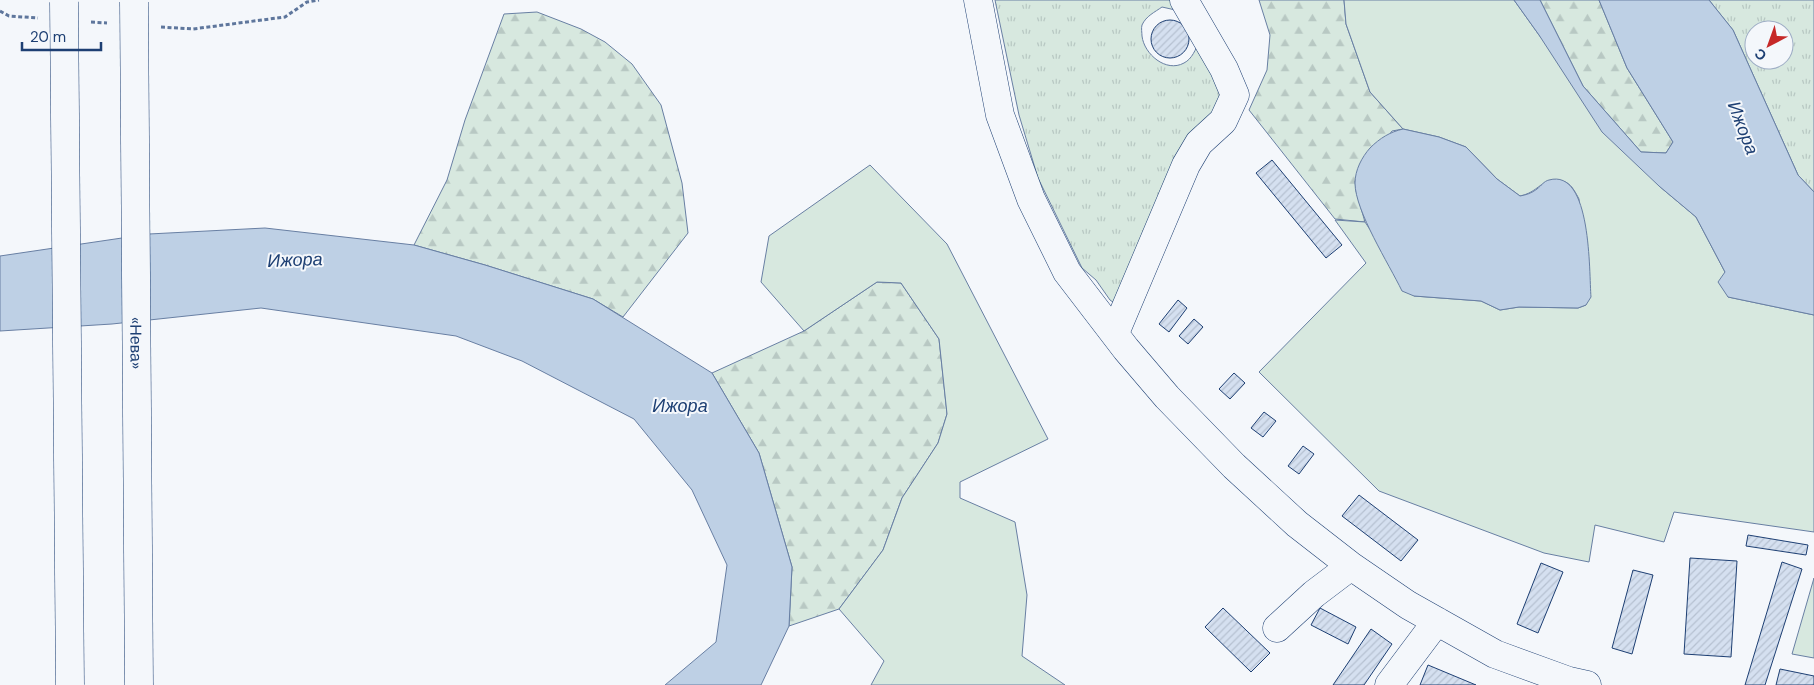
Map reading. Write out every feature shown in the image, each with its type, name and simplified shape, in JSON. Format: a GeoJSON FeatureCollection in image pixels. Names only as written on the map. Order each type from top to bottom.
{"type":"FeatureCollection","features":[{"type":"Feature","properties":{"kind":"main road"},"geometry":{"type":"LineString","coordinates":[[978,0],[1000,115],[1031,199],[1067,272],[1167,397],[1234,466],[1297,524],[1351,566],[1408,605],[1495,654],[1568,681],[1587,685]]}},
{"type":"Feature","properties":{"kind":"main road"},"geometry":{"type":"LineString","coordinates":[[1115,333],[1186,165],[1199,143],[1223,120],[1235,95],[1224,69],[1184,0]]}},
{"type":"Feature","properties":{"kind":"main road"},"geometry":{"type":"LineString","coordinates":[[64,2],[70,685]]}},
{"type":"Feature","properties":{"kind":"main road","name":"«Нева»"},"geometry":{"type":"LineString","coordinates":[[134,2],[139,685]]}},
{"type":"Feature","properties":{"kind":"main road"},"geometry":{"type":"LineString","coordinates":[[1277,628],[1314,594],[1351,566]]}},
{"type":"Feature","properties":{"kind":"main road"},"geometry":{"type":"LineString","coordinates":[[1388,685],[1437,621]]}},
{"type":"Feature","properties":{"kind":"green space"},"geometry":{"type":"Polygon","coordinates":[[[995,0],[1171,0],[1180,11],[1162,7],[1148,17],[1142,25],[1142,36],[1147,49],[1151,55],[1163,64],[1177,65],[1189,59],[1199,41],[1221,90],[1215,117],[1120,307],[1110,300],[1096,280],[1082,268],[1038,178],[1019,115],[995,0]]]}},
{"type":"Feature","properties":{"kind":"green space"},"geometry":{"type":"Polygon","coordinates":[[[1259,0],[1344,0],[1346,24],[1370,92],[1403,129],[1392,131],[1355,181],[1365,222],[1335,219],[1249,110],[1267,70],[1270,35],[1259,0]]]}},
{"type":"Feature","properties":{"kind":"green space"},"geometry":{"type":"Polygon","coordinates":[[[1344,0],[1514,0],[1539,35],[1659,186],[1696,217],[1725,272],[1728,297],[1814,315],[1814,532],[1674,512],[1664,542],[1595,525],[1589,562],[1544,553],[1379,491],[1259,372],[1366,263],[1335,220],[1365,222],[1414,296],[1481,301],[1500,310],[1519,307],[1578,308],[1586,305],[1579,199],[1572,187],[1562,181],[1548,182],[1520,196],[1497,179],[1466,147],[1439,137],[1403,129],[1370,92],[1346,24],[1344,0]]]}},
{"type":"Feature","properties":{"kind":"green space"},"geometry":{"type":"Polygon","coordinates":[[[1540,0],[1599,0],[1627,68],[1673,142],[1666,153],[1641,152],[1583,86],[1540,0]]]}},
{"type":"Feature","properties":{"kind":"green space"},"geometry":{"type":"Polygon","coordinates":[[[1709,0],[1814,0],[1814,192],[1798,175],[1751,70],[1794,70],[1794,20],[1744,20],[1744,55],[1733,30],[1709,0]]]}},
{"type":"Feature","properties":{"kind":"green space"},"geometry":{"type":"Polygon","coordinates":[[[537,12],[581,29],[605,42],[632,64],[661,105],[682,183],[688,233],[623,317],[593,299],[414,245],[447,180],[465,120],[504,14],[537,12]]]}},
{"type":"Feature","properties":{"kind":"green space"},"geometry":{"type":"Polygon","coordinates":[[[870,165],[947,244],[1048,439],[960,482],[960,498],[1015,522],[1027,595],[1022,656],[1065,685],[871,685],[884,661],[839,609],[883,550],[902,498],[938,443],[947,414],[939,339],[901,283],[877,282],[804,331],[761,282],[769,236],[870,165]]]}},
{"type":"Feature","properties":{"kind":"green space"},"geometry":{"type":"Polygon","coordinates":[[[877,282],[901,283],[939,339],[947,414],[938,443],[902,498],[883,550],[839,609],[789,626],[792,567],[759,453],[712,373],[804,331],[877,282]]]}},
{"type":"Feature","properties":{"kind":"green space"},"geometry":{"type":"Polygon","coordinates":[[[1814,578],[1814,658],[1792,654],[1814,578]]]}},
{"type":"Feature","properties":{"kind":"water","name":"Ижора"},"geometry":{"type":"Polygon","coordinates":[[[1514,0],[1540,0],[1583,86],[1641,152],[1666,153],[1673,142],[1627,68],[1599,0],[1709,0],[1733,30],[1744,55],[1744,70],[1751,70],[1798,175],[1814,192],[1814,315],[1728,297],[1718,282],[1725,272],[1696,217],[1659,186],[1602,132],[1514,0]]]}},
{"type":"Feature","properties":{"kind":"water"},"geometry":{"type":"Polygon","coordinates":[[[1403,129],[1439,137],[1466,147],[1497,179],[1520,196],[1533,192],[1549,180],[1563,181],[1573,190],[1581,205],[1588,246],[1591,297],[1586,305],[1578,308],[1519,307],[1500,310],[1481,301],[1414,296],[1402,291],[1366,222],[1356,195],[1355,183],[1356,173],[1364,155],[1370,148],[1385,136],[1403,129]]]}},
{"type":"Feature","properties":{"kind":"water"},"geometry":{"type":"Polygon","coordinates":[[[265,228],[414,245],[593,299],[712,373],[759,453],[792,567],[789,626],[761,685],[665,685],[716,642],[727,565],[692,490],[634,419],[522,361],[456,336],[261,308],[112,324],[0,331],[0,256],[149,234],[265,228]]]}},
{"type":"Feature","properties":{"kind":"building"},"geometry":{"type":"Polygon","coordinates":[[[1170,20],[1184,25],[1189,39],[1184,53],[1170,58],[1156,53],[1151,39],[1156,25],[1170,20]]]}},
{"type":"Feature","properties":{"kind":"building"},"geometry":{"type":"Polygon","coordinates":[[[1272,160],[1342,245],[1326,258],[1256,173],[1272,160]]]}},
{"type":"Feature","properties":{"kind":"building"},"geometry":{"type":"Polygon","coordinates":[[[1178,300],[1187,308],[1169,332],[1159,324],[1178,300]]]}},
{"type":"Feature","properties":{"kind":"building"},"geometry":{"type":"Polygon","coordinates":[[[1194,319],[1203,327],[1188,344],[1179,336],[1194,319]]]}},
{"type":"Feature","properties":{"kind":"building"},"geometry":{"type":"Polygon","coordinates":[[[1234,373],[1245,383],[1230,399],[1219,389],[1234,373]]]}},
{"type":"Feature","properties":{"kind":"building"},"geometry":{"type":"Polygon","coordinates":[[[1264,412],[1276,421],[1263,437],[1251,428],[1264,412]]]}},
{"type":"Feature","properties":{"kind":"building"},"geometry":{"type":"Polygon","coordinates":[[[1303,446],[1314,454],[1299,474],[1288,466],[1303,446]]]}},
{"type":"Feature","properties":{"kind":"building"},"geometry":{"type":"Polygon","coordinates":[[[1359,495],[1418,540],[1401,561],[1342,516],[1359,495]]]}},
{"type":"Feature","properties":{"kind":"building"},"geometry":{"type":"Polygon","coordinates":[[[1748,535],[1808,545],[1806,555],[1746,546],[1748,535]]]}},
{"type":"Feature","properties":{"kind":"building"},"geometry":{"type":"Polygon","coordinates":[[[1690,558],[1737,561],[1731,657],[1684,654],[1690,558]]]}},
{"type":"Feature","properties":{"kind":"building"},"geometry":{"type":"Polygon","coordinates":[[[1782,562],[1802,569],[1765,685],[1745,685],[1782,562]]]}},
{"type":"Feature","properties":{"kind":"building"},"geometry":{"type":"Polygon","coordinates":[[[1541,563],[1563,572],[1538,633],[1517,624],[1541,563]]]}},
{"type":"Feature","properties":{"kind":"building"},"geometry":{"type":"Polygon","coordinates":[[[1633,570],[1653,575],[1632,654],[1612,648],[1633,570]]]}},
{"type":"Feature","properties":{"kind":"building"},"geometry":{"type":"Polygon","coordinates":[[[1223,608],[1270,653],[1251,672],[1205,627],[1223,608]]]}},
{"type":"Feature","properties":{"kind":"building"},"geometry":{"type":"Polygon","coordinates":[[[1320,608],[1356,627],[1348,644],[1311,625],[1320,608]]]}},
{"type":"Feature","properties":{"kind":"building"},"geometry":{"type":"Polygon","coordinates":[[[1371,629],[1392,644],[1364,685],[1333,685],[1371,629]]]}},
{"type":"Feature","properties":{"kind":"building"},"geometry":{"type":"Polygon","coordinates":[[[1428,665],[1476,685],[1420,685],[1428,665]]]}},
{"type":"Feature","properties":{"kind":"building"},"geometry":{"type":"Polygon","coordinates":[[[1780,669],[1814,676],[1814,685],[1776,685],[1780,669]]]}}]}
